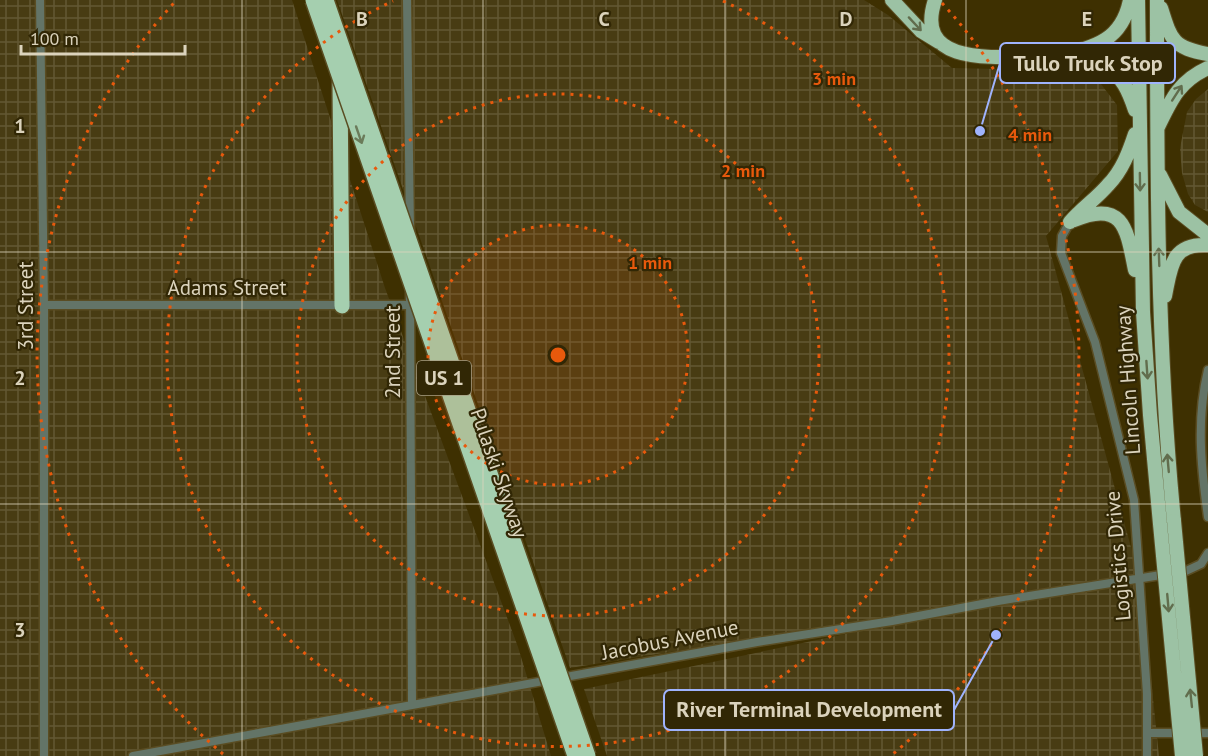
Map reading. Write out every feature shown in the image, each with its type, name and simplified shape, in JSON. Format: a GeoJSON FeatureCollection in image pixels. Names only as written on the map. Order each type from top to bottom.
{"type":"FeatureCollection","features":[{"type":"Feature","properties":{"kind":"highway","name":"Pulaski Skyway"},"geometry":{"type":"LineString","coordinates":[[312,0],[575,756]]}},
{"type":"Feature","properties":{"kind":"highway"},"geometry":{"type":"LineString","coordinates":[[319,0],[332,40],[339,74],[342,306]]}},
{"type":"Feature","properties":{"kind":"highway","name":"Pulaski Skyway"},"geometry":{"type":"LineString","coordinates":[[326,0],[588,756]]}},
{"type":"Feature","properties":{"kind":"highway"},"geometry":{"type":"LineString","coordinates":[[892,0],[921,31],[950,50],[970,56],[1053,56],[1097,64],[1111,69],[1126,87],[1139,124],[1129,152],[1114,179],[1070,222]]}},
{"type":"Feature","properties":{"kind":"highway"},"geometry":{"type":"LineString","coordinates":[[935,0],[933,28],[942,44]]}},
{"type":"Feature","properties":{"kind":"highway"},"geometry":{"type":"LineString","coordinates":[[1053,56],[1086,49],[1108,39],[1119,29],[1126,18],[1130,0]]}},
{"type":"Feature","properties":{"kind":"highway","name":"Lincoln Highway"},"geometry":{"type":"LineString","coordinates":[[1138,0],[1143,312],[1150,415],[1167,522],[1196,756]]}},
{"type":"Feature","properties":{"kind":"highway"},"geometry":{"type":"LineString","coordinates":[[1158,0],[1169,31],[1176,43],[1191,51],[1208,54]]}},
{"type":"Feature","properties":{"kind":"highway","name":"Lincoln Highway"},"geometry":{"type":"LineString","coordinates":[[1158,0],[1157,129],[1167,522],[1182,756]]}},
{"type":"Feature","properties":{"kind":"highway"},"geometry":{"type":"LineString","coordinates":[[1157,129],[1180,87],[1188,78],[1208,68]]}},
{"type":"Feature","properties":{"kind":"highway"},"geometry":{"type":"LineString","coordinates":[[1158,169],[1168,194],[1179,212],[1208,235]]}},
{"type":"Feature","properties":{"kind":"highway"},"geometry":{"type":"LineString","coordinates":[[1070,222],[1099,212],[1111,214],[1120,220],[1128,237],[1143,312]]}},
{"type":"Feature","properties":{"kind":"highway"},"geometry":{"type":"LineString","coordinates":[[1161,316],[1171,270],[1177,255],[1191,246],[1208,245]]}},
{"type":"Feature","properties":{"kind":"street","name":"3rd Street"},"geometry":{"type":"LineString","coordinates":[[40,0],[44,306],[44,756]]}},
{"type":"Feature","properties":{"kind":"street","name":"2nd Street"},"geometry":{"type":"LineString","coordinates":[[407,0],[411,304],[412,704]]}},
{"type":"Feature","properties":{"kind":"street","name":"Logistics Drive"},"geometry":{"type":"LineString","coordinates":[[1070,222],[1062,236],[1060,253],[1091,327],[1134,500],[1147,694],[1147,756]]}},
{"type":"Feature","properties":{"kind":"street","name":"Adams Street"},"geometry":{"type":"LineString","coordinates":[[44,306],[411,304]]}},
{"type":"Feature","properties":{"kind":"street"},"geometry":{"type":"LineString","coordinates":[[1208,370],[1202,401],[1200,432],[1201,465],[1208,517]]}},
{"type":"Feature","properties":{"kind":"street","name":"Jacobus Avenue"},"geometry":{"type":"LineString","coordinates":[[133,756],[412,704],[614,670],[756,642],[1192,569],[1201,564],[1208,553]]}},
{"type":"Feature","properties":{"kind":"street"},"geometry":{"type":"LineString","coordinates":[[1147,733],[1208,734]]}},
{"type":"Feature","properties":{"kind":"shaded area"},"geometry":{"type":"Polygon","coordinates":[[[0,0],[292,0],[385,288],[518,647],[551,756],[0,756],[0,0]]]}},
{"type":"Feature","properties":{"kind":"shaded area"},"geometry":{"type":"Polygon","coordinates":[[[337,0],[864,0],[888,15],[952,68],[1091,71],[1117,105],[1118,151],[1046,236],[1138,573],[1140,573],[1159,756],[607,756],[584,689],[1041,593],[570,668],[337,0]]]}},
{"type":"Feature","properties":{"kind":"shaded area"},"geometry":{"type":"Polygon","coordinates":[[[1208,89],[1208,212],[1195,205],[1188,194],[1182,173],[1180,148],[1187,112],[1196,99],[1208,89]]]}},
{"type":"Feature","properties":{"kind":"place","name":"Tullo Truck Stop"},"geometry":{"type":"Point","coordinates":[980,131]}},
{"type":"Feature","properties":{"kind":"place","name":"River Terminal Development"},"geometry":{"type":"Point","coordinates":[996,635]}}]}
